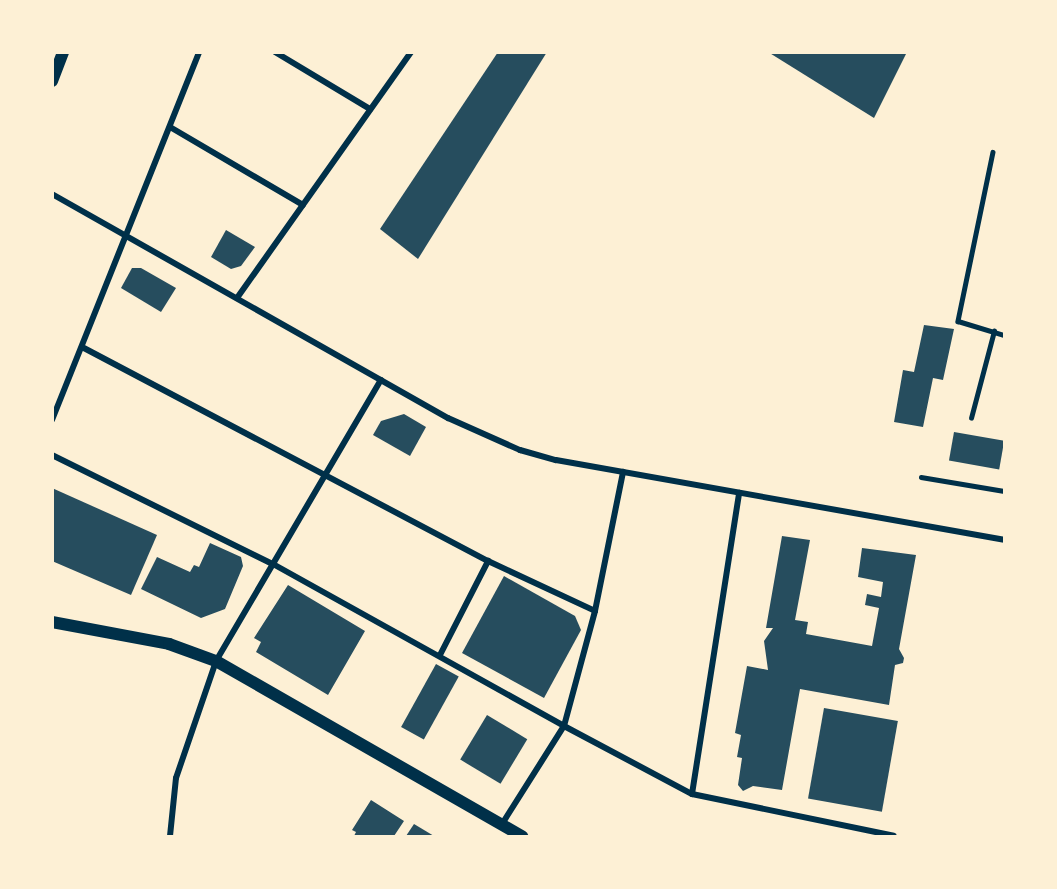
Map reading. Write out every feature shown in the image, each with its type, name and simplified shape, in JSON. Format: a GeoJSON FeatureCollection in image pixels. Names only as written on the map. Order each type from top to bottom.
{"type":"FeatureCollection","features":[{"type":"Feature","properties":{"kind":"main road"},"geometry":{"type":"LineString","coordinates":[[52,81],[63,52]]}},
{"type":"Feature","properties":{"kind":"main road"},"geometry":{"type":"LineString","coordinates":[[53,621],[169,644],[216,661],[522,837]]}},
{"type":"Feature","properties":{"kind":"street"},"geometry":{"type":"LineString","coordinates":[[52,420],[199,52]]}},
{"type":"Feature","properties":{"kind":"street"},"geometry":{"type":"LineString","coordinates":[[275,52],[370,109]]}},
{"type":"Feature","properties":{"kind":"street"},"geometry":{"type":"LineString","coordinates":[[237,298],[411,52]]}},
{"type":"Feature","properties":{"kind":"street"},"geometry":{"type":"LineString","coordinates":[[170,126],[303,205]]}},
{"type":"Feature","properties":{"kind":"street"},"geometry":{"type":"LineString","coordinates":[[52,194],[448,418],[511,446],[556,460],[1005,540]]}},
{"type":"Feature","properties":{"kind":"street"},"geometry":{"type":"LineString","coordinates":[[82,347],[488,561],[596,610]]}},
{"type":"Feature","properties":{"kind":"street"},"geometry":{"type":"LineString","coordinates":[[170,837],[176,778],[216,661],[381,380]]}},
{"type":"Feature","properties":{"kind":"street"},"geometry":{"type":"LineString","coordinates":[[52,455],[273,564],[564,726],[693,794],[894,837]]}},
{"type":"Feature","properties":{"kind":"street"},"geometry":{"type":"LineString","coordinates":[[501,825],[564,726],[596,610],[624,472]]}},
{"type":"Feature","properties":{"kind":"street"},"geometry":{"type":"LineString","coordinates":[[693,794],[739,493]]}},
{"type":"Feature","properties":{"kind":"street"},"geometry":{"type":"LineString","coordinates":[[440,655],[488,561]]}},
{"type":"Feature","properties":{"kind":"lane"},"geometry":{"type":"LineString","coordinates":[[993,152],[958,321],[1005,335]]}},
{"type":"Feature","properties":{"kind":"lane"},"geometry":{"type":"LineString","coordinates":[[971,418],[994,331]]}},
{"type":"Feature","properties":{"kind":"lane"},"geometry":{"type":"LineString","coordinates":[[921,477],[1005,491]]}},
{"type":"Feature","properties":{"kind":"building"},"geometry":{"type":"Polygon","coordinates":[[[498,52],[547,52],[418,259],[380,229],[498,52]]]}},
{"type":"Feature","properties":{"kind":"building"},"geometry":{"type":"Polygon","coordinates":[[[768,52],[907,52],[874,118],[768,52]]]}},
{"type":"Feature","properties":{"kind":"building"},"geometry":{"type":"Polygon","coordinates":[[[226,230],[255,247],[241,266],[231,269],[211,257],[226,230]]]}},
{"type":"Feature","properties":{"kind":"building"},"geometry":{"type":"Polygon","coordinates":[[[132,268],[141,268],[176,288],[161,312],[121,288],[132,268]]]}},
{"type":"Feature","properties":{"kind":"building"},"geometry":{"type":"Polygon","coordinates":[[[924,325],[954,329],[943,380],[933,378],[923,427],[894,422],[903,370],[914,372],[924,325]]]}},
{"type":"Feature","properties":{"kind":"building"},"geometry":{"type":"Polygon","coordinates":[[[404,414],[426,427],[410,456],[373,435],[381,421],[404,414]]]}},
{"type":"Feature","properties":{"kind":"building"},"geometry":{"type":"Polygon","coordinates":[[[954,432],[1004,441],[999,469],[949,461],[954,432]]]}},
{"type":"Feature","properties":{"kind":"building"},"geometry":{"type":"Polygon","coordinates":[[[52,488],[157,535],[131,595],[52,561],[52,488]]]}},
{"type":"Feature","properties":{"kind":"building"},"geometry":{"type":"Polygon","coordinates":[[[782,536],[810,540],[795,620],[808,622],[806,634],[872,646],[879,608],[865,605],[867,594],[881,597],[883,582],[858,577],[862,548],[916,555],[899,649],[904,658],[903,663],[895,665],[889,705],[800,689],[782,790],[753,786],[743,791],[738,785],[742,758],[737,757],[741,735],[735,733],[747,666],[768,670],[764,641],[773,628],[766,628],[782,536]]]}},
{"type":"Feature","properties":{"kind":"building"},"geometry":{"type":"Polygon","coordinates":[[[210,543],[241,557],[243,566],[225,609],[201,618],[141,589],[157,557],[190,572],[194,565],[199,567],[210,543]]]}},
{"type":"Feature","properties":{"kind":"building"},"geometry":{"type":"Polygon","coordinates":[[[504,576],[575,616],[581,630],[544,698],[462,653],[504,576]]]}},
{"type":"Feature","properties":{"kind":"building"},"geometry":{"type":"Polygon","coordinates":[[[288,585],[365,631],[328,695],[256,652],[261,642],[254,638],[288,585]]]}},
{"type":"Feature","properties":{"kind":"building"},"geometry":{"type":"Polygon","coordinates":[[[436,664],[459,677],[424,740],[401,727],[436,664]]]}},
{"type":"Feature","properties":{"kind":"building"},"geometry":{"type":"Polygon","coordinates":[[[824,708],[898,721],[882,812],[808,799],[824,708]]]}},
{"type":"Feature","properties":{"kind":"building"},"geometry":{"type":"Polygon","coordinates":[[[487,715],[527,739],[501,784],[460,760],[487,715]]]}},
{"type":"Feature","properties":{"kind":"building"},"geometry":{"type":"Polygon","coordinates":[[[371,800],[404,821],[394,836],[354,836],[356,832],[352,830],[371,800]]]}},
{"type":"Feature","properties":{"kind":"building"},"geometry":{"type":"Polygon","coordinates":[[[414,824],[434,836],[406,836],[414,824]]]}}]}
